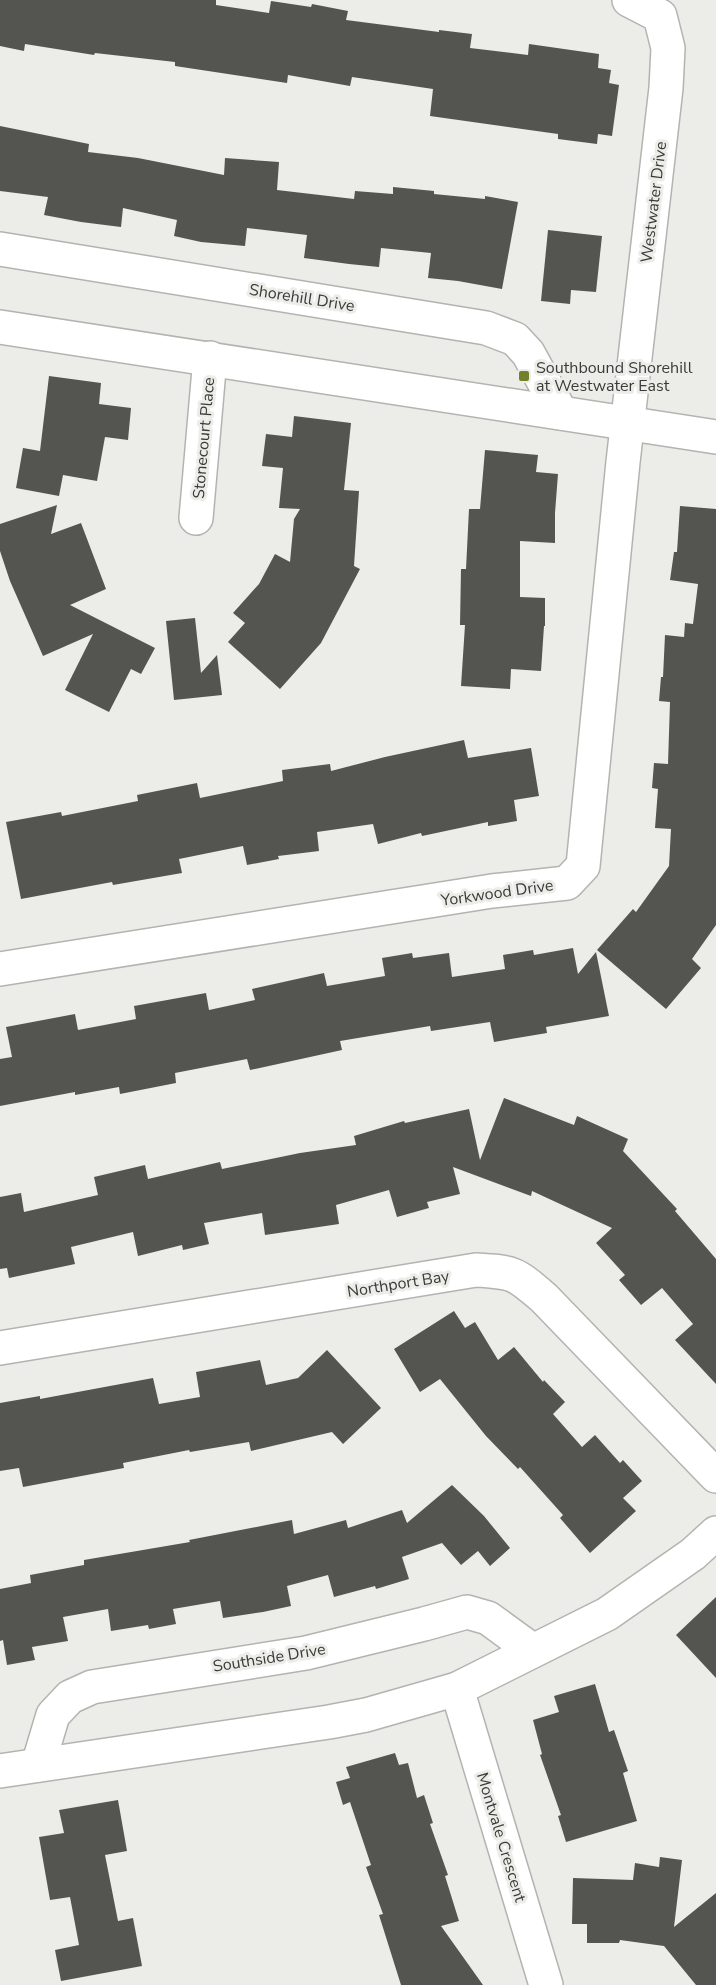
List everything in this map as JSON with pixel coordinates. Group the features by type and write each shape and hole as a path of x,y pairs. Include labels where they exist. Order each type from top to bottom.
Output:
{"street":[{"name":"Westwater Drive","path":"627,423 666,88 668,48 660,16 629,0"},
{"name":"Shorehill Drive","path":"0,249 486,328 515,339 528,353 561,413"},
{"path":"0,327 716,437"},
{"name":"Stonecourt Place","path":"196,518 210,358"},
{"name":"Yorkwood Drive","path":"0,969 492,891 567,883 583,866 627,423"},
{"name":"Northport Bay","path":"0,1348 476,1270 507,1272 519,1277 544,1298 716,1476"},
{"path":"0,1771 338,1720 399,1706 457,1689 607,1614 693,1554 716,1533"},
{"name":"Southside Drive","path":"38,1765 53,1715 70,1697 92,1687 306,1653 467,1612 488,1618 532,1650"},
{"name":"Montvale Crescent","path":"457,1689 546,1985"}],"building":[{"path":"0,0 216,0 216,5 269,13 271,1 311,7 312,4 348,11 346,20 472,34 470,48 528,55 529,44 599,54 598,68 611,70 609,83 619,85 612,136 598,134 597,144 558,139 558,134 430,116 433,89 352,77 350,86 288,75 287,83 175,66 175,62 95,53 94,55 25,44 24,51 0,46"},
{"path":"0,126 89,144 88,152 138,158 224,175 225,158 279,162 277,190 354,199 355,191 393,194 393,187 434,191 434,194 485,199 485,196 518,202 502,289 428,278 431,253 381,248 379,267 304,258 307,235 247,228 245,246 201,242 174,236 177,220 123,208 121,227 44,215 48,197 0,191"},
{"path":"548,230 602,236 596,292 571,290 570,304 541,301"},
{"path":"49,376 101,383 99,404 131,408 128,440 105,437 97,481 63,475 59,496 16,488 23,448 40,451"},
{"path":"294,416 351,423 344,490 359,491 354,566 360,569 321,643 280,689 228,642 245,623 233,613 259,584 275,554 290,562 294,519 300,509 279,508 283,468 262,466 266,434 292,437"},
{"path":"485,450 538,455 536,472 558,474 555,543 520,541 520,597 545,598 541,671 511,669 510,689 461,686 465,625 460,625 461,569 466,569 469,509 480,509"},
{"path":"57,505 51,534 81,523 106,589 70,605 155,648 141,674 131,669 109,712 65,690 93,634 43,656 10,581 0,551 0,524"},
{"path":"680,506 716,509 716,925 692,959 701,968 666,1009 597,950 633,909 636,912 669,866 671,829 655,828 658,789 652,788 654,763 668,764 670,702 659,701 661,677 663,677 665,635 684,637 685,623 693,624 698,584 670,580 674,552 677,552"},
{"path":"195,618 201,673 217,655 222,695 174,700 166,621"},
{"path":"464,740 468,758 531,748 539,796 514,800 517,821 488,826 488,822 422,836 421,833 378,844 373,824 317,832 319,851 278,856 279,859 247,865 243,846 179,859 182,873 113,885 112,882 21,899 6,822 61,812 62,816 138,801 137,795 197,783 200,798 283,781 282,770 330,764 331,771"},
{"path":"573,948 578,974 596,952 609,1016 546,1027 547,1033 494,1042 490,1022 431,1031 430,1026 340,1041 342,1050 250,1070 247,1059 175,1073 176,1083 120,1094 119,1087 75,1095 75,1092 0,1106 0,1059 12,1057 6,1027 75,1014 78,1030 136,1019 134,1006 206,993 209,1010 255,1000 252,989 324,973 327,986 385,976 382,958 412,953 413,958 449,953 452,977 505,969 503,955 533,950 534,955"},
{"path":"504,1098 574,1125 577,1116 628,1139 623,1151 677,1209 675,1211 716,1259 716,1384 675,1340 693,1324 662,1288 641,1305 619,1280 625,1275 596,1243 612,1228 532,1191 531,1196 453,1167 460,1194 427,1202 429,1208 397,1217 389,1190 336,1205 339,1224 265,1235 262,1213 204,1223 209,1244 183,1250 182,1245 138,1256 133,1232 71,1247 75,1264 9,1278 7,1268 0,1269 0,1197 21,1193 24,1212 98,1195 94,1177 145,1165 148,1179 220,1162 222,1169 300,1153 356,1145 354,1136 404,1121 405,1123 469,1109 480,1160"},
{"path":"454,1311 465,1328 475,1322 498,1360 514,1347 543,1382 544,1380 565,1402 553,1414 582,1447 595,1435 620,1463 623,1460 642,1481 623,1498 636,1511 590,1553 560,1518 563,1515 520,1467 518,1469 486,1436 440,1379 420,1392 394,1349"},
{"path":"327,1350 381,1408 343,1444 332,1432 251,1451 249,1442 190,1452 189,1450 123,1463 124,1468 23,1487 19,1468 0,1471 0,1403 40,1396 40,1399 153,1378 159,1404 200,1397 196,1372 260,1360 266,1385 298,1378"},
{"path":"452,1485 484,1516 510,1548 490,1566 478,1551 461,1565 442,1543 402,1557 409,1579 376,1589 375,1586 334,1597 328,1575 287,1586 291,1606 263,1612 223,1618 220,1601 173,1609 176,1624 149,1629 148,1625 111,1631 108,1609 63,1617 68,1641 32,1647 35,1660 7,1665 3,1640 0,1641 0,1589 31,1583 30,1575 84,1565 84,1560 190,1542 189,1540 292,1520 294,1534 346,1520 348,1528 402,1510 407,1523"},
{"path":"716,1597 716,1678 676,1635"},
{"path":"595,1684 609,1732 614,1730 628,1771 623,1773 637,1821 566,1842 558,1816 561,1815 540,1755 542,1754 533,1720 559,1712 554,1696"},
{"path":"395,1753 399,1765 408,1763 417,1798 424,1795 433,1823 430,1824 448,1875 445,1876 459,1921 441,1926 483,1985 401,1985 379,1915 383,1914 366,1867 371,1865 350,1802 343,1805 336,1782 350,1778 346,1767"},
{"path":"118,1800 127,1851 105,1855 118,1921 133,1918 142,1966 61,1981 55,1950 79,1945 70,1897 50,1900 39,1837 64,1833 59,1810"},
{"path":"660,1857 682,1860 674,1927 716,1893 716,1985 696,1985 664,1946 620,1940 619,1943 587,1943 587,1924 572,1924 573,1878 633,1880 635,1863 659,1867"}],"place":[{"name":"Southbound Shorehill at Westwater East","path":"524,376"}]}
